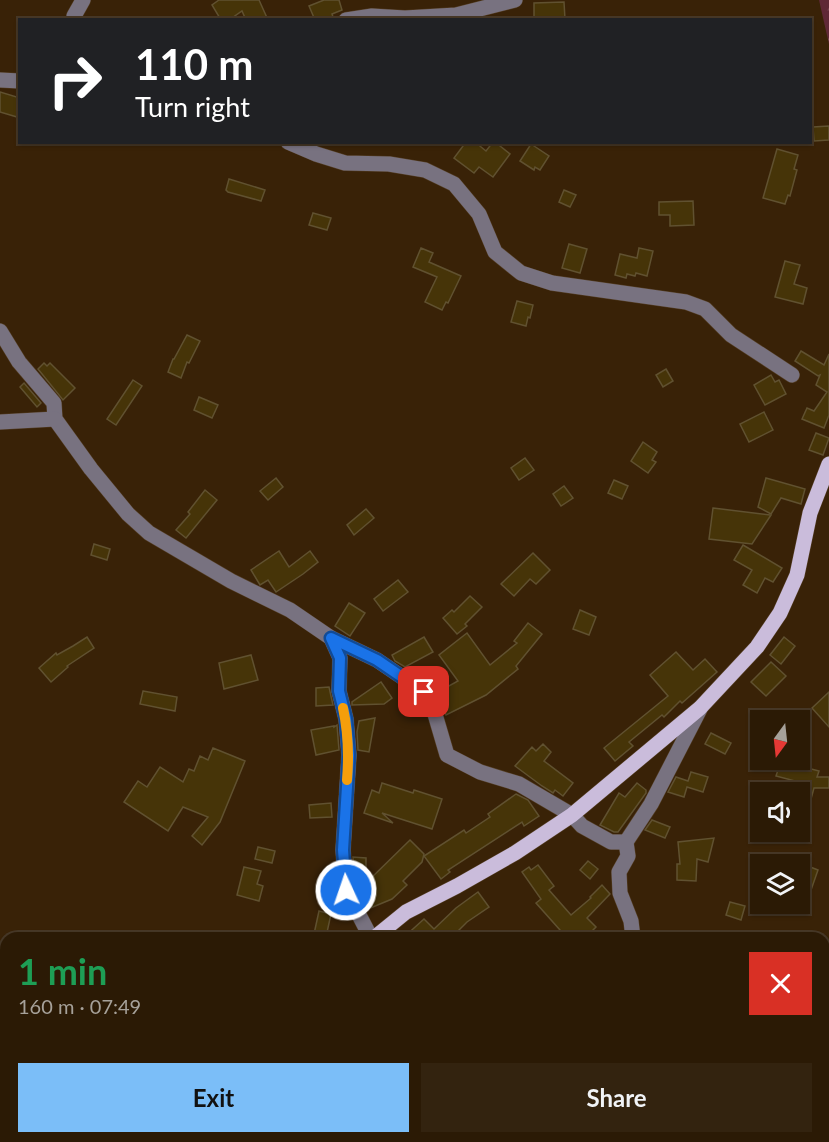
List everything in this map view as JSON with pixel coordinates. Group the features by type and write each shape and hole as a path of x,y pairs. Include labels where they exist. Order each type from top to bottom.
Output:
{"main road":[{"path":"380,932 406,912 515,853 572,815 700,708 757,647 780,613 797,575 810,513 829,464"}],"street":[{"path":"74,18 83,0"},
{"path":"356,18 372,15 405,18 456,15 515,0"},
{"path":"0,80 18,81"},
{"path":"293,144 345,163 389,164 425,170 454,184 479,214 495,252 521,273 552,283 686,302 705,309 731,335 792,375"},
{"path":"0,331 19,362 54,403 55,419 91,469 128,514 149,533 231,581 290,610 331,638 377,660 424,692 432,704 447,755 480,772 519,784 572,815 582,826 611,842 626,842"},
{"path":"0,422 55,419"},
{"path":"331,638 340,658 339,691 346,719 349,755 343,850 346,890 369,932"},
{"path":"632,932 631,921 620,893 619,872 628,856 626,842 651,804 700,708"}],"green space":[{"path":"819,0 829,0 829,44"}],"building":[{"path":"219,0 259,0 267,18 245,18 242,11 232,18 220,18 212,5"},
{"path":"324,0 339,0 342,10 332,14 333,17 331,18 314,18 309,6"},
{"path":"564,2 565,18 534,18 534,3"},
{"path":"0,92 18,97 17,117 0,112"},
{"path":"829,126 829,140 814,141 813,127"},
{"path":"464,144 477,144 486,151 491,144 498,144 510,154 493,177 479,167 474,173 454,158"},
{"path":"531,144 549,156 540,170 535,167 534,170 520,161"},
{"path":"777,149 798,155 794,169 797,170 790,196 788,195 785,204 763,198"},
{"path":"229,179 265,190 261,201 228,192 226,190"},
{"path":"564,190 576,195 570,207 559,202"},
{"path":"693,201 694,225 670,226 670,215 659,215 659,202"},
{"path":"313,213 331,218 327,230 309,225"},
{"path":"569,244 587,249 580,273 562,268"},
{"path":"421,248 433,253 429,262 461,276 448,303 446,302 442,310 425,302 437,277 413,267"},
{"path":"639,248 653,251 647,276 636,273 635,276 627,274 626,278 615,275 620,254 637,258"},
{"path":"785,261 800,265 794,284 807,288 803,304 775,297"},
{"path":"517,301 533,305 526,326 511,322"},
{"path":"187,335 200,341 189,363 187,362 181,378 168,372"},
{"path":"801,351 824,365 829,354 829,415 824,428 802,419 807,408 814,411 827,392 816,385 820,375 818,376 795,361"},
{"path":"44,363 47,366 50,363 75,388 63,400 38,369"},
{"path":"666,369 673,381 663,387 656,375"},
{"path":"771,375 775,382 779,380 786,394 765,405 754,385"},
{"path":"133,380 142,386 116,425 107,419"},
{"path":"24,383 41,403 37,407 20,387"},
{"path":"199,397 218,405 212,418 194,410"},
{"path":"764,412 773,430 749,442 740,424"},
{"path":"816,433 829,438 823,455 809,450"},
{"path":"643,442 657,452 652,460 656,462 648,473 631,461"},
{"path":"525,458 534,470 519,480 511,468"},
{"path":"276,478 283,487 268,500 260,491"},
{"path":"766,478 805,489 801,504 781,498 771,514 758,507"},
{"path":"614,480 628,486 622,499 608,493"},
{"path":"564,486 573,498 561,506 553,494"},
{"path":"205,490 217,500 186,538 176,530 190,514 188,512"},
{"path":"713,508 771,515 752,544 709,539"},
{"path":"366,509 374,518 354,535 347,525"},
{"path":"94,544 110,549 107,560 91,555"},
{"path":"743,545 782,568 773,582 765,578 757,593 743,585 752,570 734,560"},
{"path":"279,551 289,567 310,551 318,562 276,592 268,580 260,585 251,570"},
{"path":"533,553 550,570 536,584 530,579 514,596 501,584"},
{"path":"398,580 408,592 383,611 374,599"},
{"path":"470,596 482,607 465,624 467,626 457,634 443,618 452,610 454,612"},
{"path":"349,603 365,613 350,636 335,626"},
{"path":"580,610 596,617 589,635 573,629"},
{"path":"528,623 542,634 516,666 518,669 486,695 446,715 436,693 458,681 439,655 467,633 490,665 517,643 514,641"},
{"path":"87,637 94,648 67,666 51,682 39,668 56,653 57,655"},
{"path":"424,637 433,652 405,667 395,661 392,655"},
{"path":"784,637 795,646 781,664 770,655"},
{"path":"676,652 693,670 705,659 717,672 682,703 680,701 664,717 662,715 629,742 633,746 615,761 604,748 668,696 650,675"},
{"path":"251,655 258,680 224,689 219,663"},
{"path":"771,662 786,676 766,696 751,682"},
{"path":"381,682 392,698 384,704 352,705 352,702"},
{"path":"329,687 333,705 316,706 316,688"},
{"path":"143,691 177,697 175,711 140,704"},
{"path":"829,692 829,727 812,708"},
{"path":"375,718 369,752 358,750 359,721"},
{"path":"337,725 339,750 316,755 311,730"},
{"path":"711,733 731,743 725,754 705,744"},
{"path":"543,744 551,752 544,761 573,783 563,796 555,790 553,793 515,766 532,747 536,751"},
{"path":"213,748 245,761 220,822 202,845 192,836 208,817 183,807 168,831 124,802 138,781 147,787 160,767 183,782 189,769 194,771 200,756 208,760"},
{"path":"810,769 819,771 817,777 829,777 829,788 814,788 810,803 810,782 799,782 776,776 778,770"},
{"path":"691,772 708,777 703,792 687,787 684,797 668,792 676,777 688,781"},
{"path":"382,783 442,799 432,829 382,813 393,823 364,813 372,790 379,793"},
{"path":"637,783 646,790 646,793 618,832 600,825 619,793 625,797"},
{"path":"516,794 528,800 539,816 524,826 522,822 448,870 450,872 441,879 424,856 464,830 466,833 490,817 488,814"},
{"path":"331,803 332,817 310,818 309,805"},
{"path":"652,820 670,827 665,838 645,830"},
{"path":"714,838 708,862 697,859 696,881 677,880 677,864 680,864 678,842"},
{"path":"410,840 424,854 422,862 403,881 407,885 392,899 368,909 355,881 353,857 366,858 366,883"},
{"path":"258,847 275,851 272,863 255,859"},
{"path":"588,861 598,869 590,879 580,870"},
{"path":"538,865 554,886 549,890 571,915 602,885 610,894 587,918 596,927 591,932 558,932 560,930 536,903 541,899 522,872 529,867 531,870"},
{"path":"244,867 261,871 257,884 263,886 259,901 237,895"},
{"path":"810,867 818,870 810,890"},
{"path":"478,892 489,907 457,932 410,932 424,919 434,929 456,908"},
{"path":"730,902 745,906 741,920 726,915"},
{"path":"319,911 331,914 327,932 314,932"}],"slow traffic":[{"path":"343,708 349,755 347,780"}],"route":[{"path":"346,890 343,850 349,755 346,719 339,691 340,658 331,638 377,660 424,692"}]}
